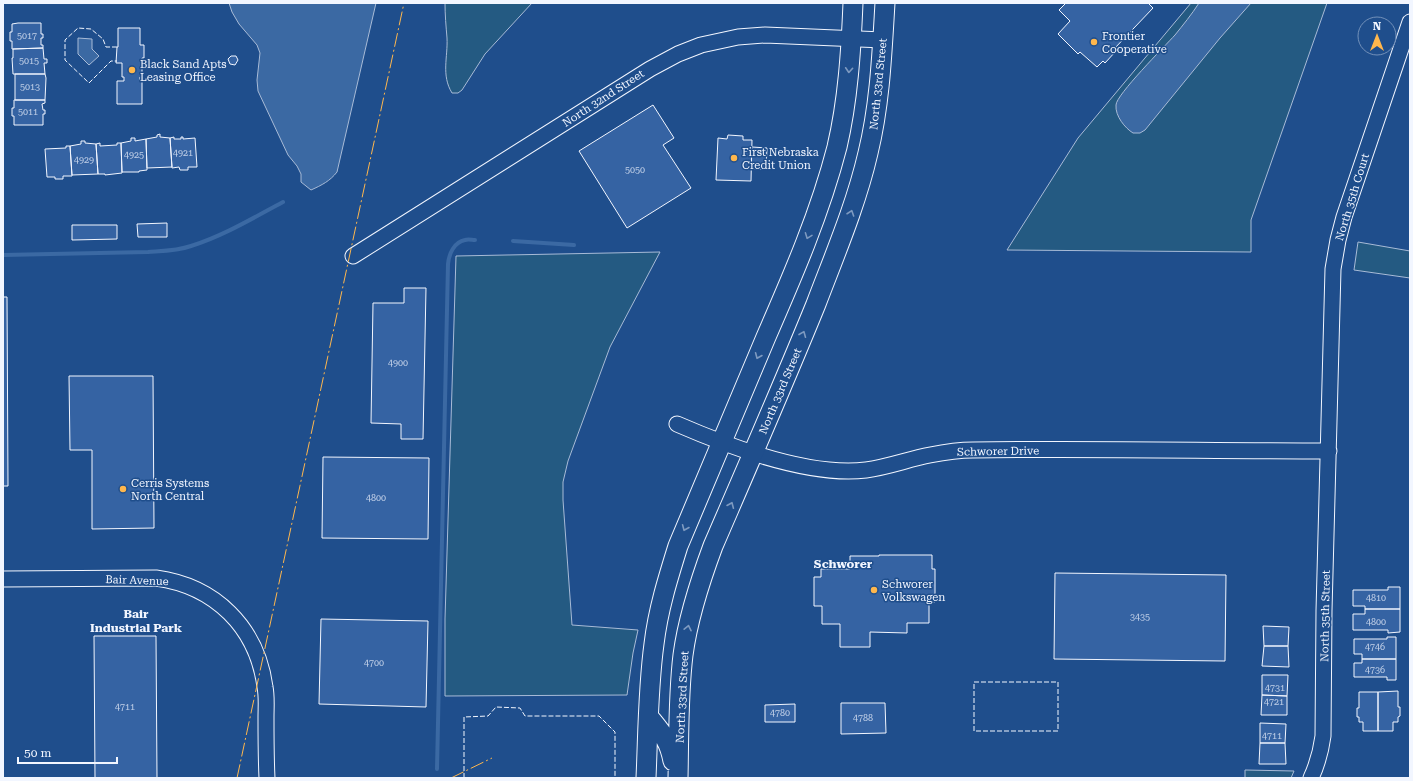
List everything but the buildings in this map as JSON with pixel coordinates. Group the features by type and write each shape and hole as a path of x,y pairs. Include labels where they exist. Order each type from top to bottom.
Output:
{"main road":[{"path":"646,778 648,717 654,643 667,579 678,546 786,291 820,203 837,146 848,86 853,3"},
{"name":"North 33rd Street","path":"678,778 680,681 688,627 701,576 754,453 834,256 860,183 873,128 881,73 885,3"},
{"path":"648,717 664,735 671,747 678,778"}],"street":[{"name":"North 35th Court","path":"1329,451 1333,269 1338,240 1346,210 1410,22"},
{"name":"North 32nd Street","path":"353,256 650,69 678,54 701,45 738,37 765,35 883,40"},
{"name":"Schworer Drive","path":"677,424 754,453 812,468 837,471 852,471 882,467 929,455 958,451 1329,451"},
{"name":"North 35th Street","path":"1310,778 1316,768 1321,751 1323,736 1324,611 1329,451"},
{"name":"Bair Avenue","path":"3,578 156,578 189,586 214,600 234,616 244,629 255,647 262,666 266,688 267,778"}],"shaded area":[{"path":"229,3 376,3 337,172 332,178 311,190 301,182 301,174 297,166 288,155 258,91 257,80 260,53 257,45 239,24"},
{"path":"445,3 532,3 485,54 462,90 458,93 452,93 446,73 447,38"},
{"path":"1191,3 1327,3 1251,220 1251,252 1007,250 1078,138"},
{"path":"1199,3 1251,3 1220,38 1145,130 1140,133 1133,133 1124,125 1117,113 1116,105 1118,100 1132,81 1175,35"},
{"path":"78,38 92,39 92,49 99,56 89,65 78,54"},
{"path":"1358,242 1410,251 1410,278 1354,270"},
{"path":"660,252 610,347 568,461 563,482 572,625 638,630 627,695 445,696 445,619 456,256"},
{"path":"1245,770 1294,771 1291,778 1245,778"}],"waterway":[{"path":"3,255 148,252 186,248 226,232 283,202"},
{"path":"437,769 448,264 451,253 458,243 466,240 475,240"},
{"path":"513,241 574,245"}],"fence":[{"path":"117,47 106,47 103,39 91,29 78,28 65,40 65,60 89,83 111,61 117,61"},
{"path":"974,682 1058,682 1058,731 974,731 974,682"},
{"path":"464,778 464,717 488,716 496,707 520,708 525,716 599,716 615,732 615,778"}],"power":[{"path":"237,778 404,3"},
{"path":"451,778 492,758"}],"place":[{"name":"Frontier Cooperative","path":"1094,42"},
{"name":"Black Sand Apts Leasing Office","path":"132,70"},
{"name":"First Nebraska Credit Union","path":"734,158"},
{"name":"Cerris Systems North Central","path":"123,489"},
{"name":"Schworer Volkswagen","path":"874,590"}],"district":[{"name":"Schworer","path":"843,564"},
{"name":"Bair Industrial Park","path":"136,621"}]}
